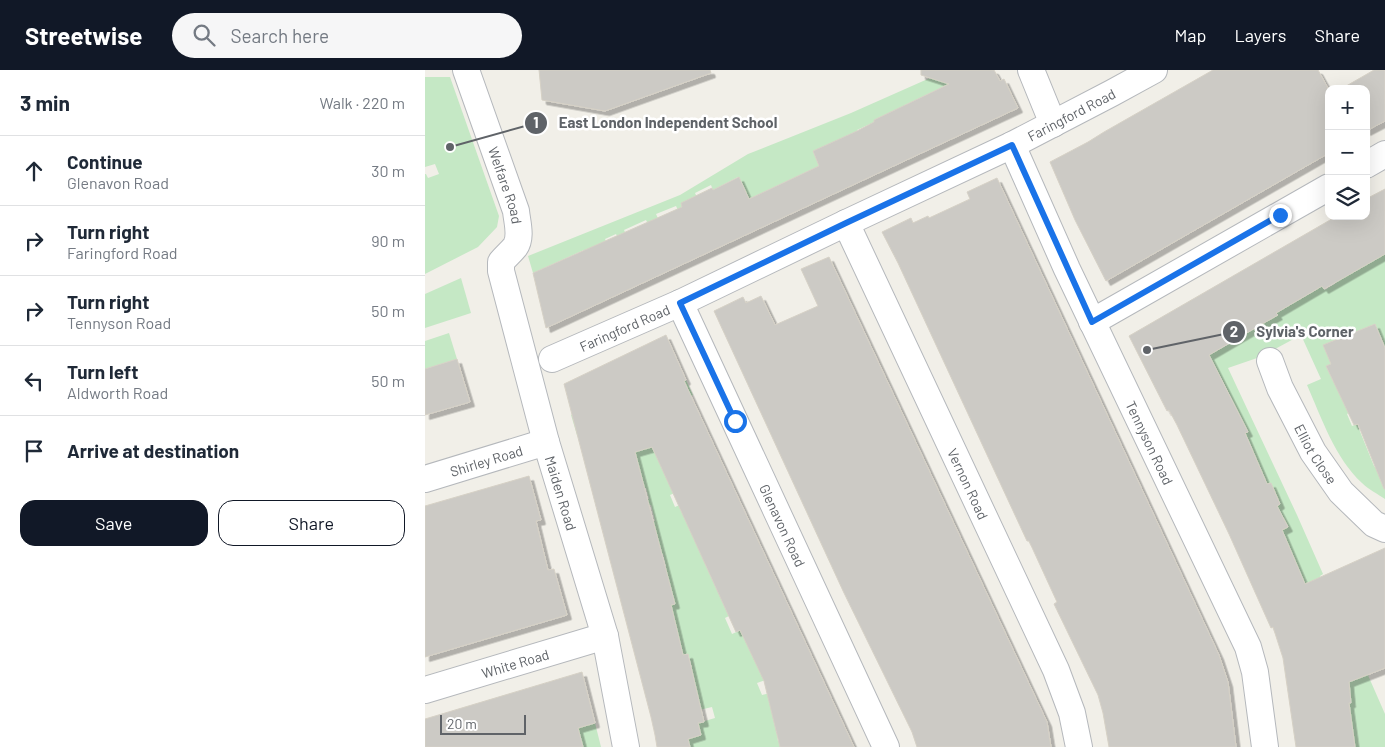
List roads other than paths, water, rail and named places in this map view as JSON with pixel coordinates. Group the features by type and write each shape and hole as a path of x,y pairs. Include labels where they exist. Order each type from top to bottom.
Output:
{"street":[{"name":"Welfare Road","path":"466,70 515,211 519,235 516,246"},
{"path":"1031,70 1053,124"},
{"name":"Faringford Road","path":"552,359 680,303 1012,145 1112,94 1154,70"},
{"name":"Tennyson Road","path":"1012,145 1092,322 1248,647 1255,672 1265,747"},
{"path":"1370,163 1385,154"},
{"path":"1092,322 1325,189"},
{"name":"Vernon Road","path":"846,223 1056,670 1072,713 1079,747"},
{"name":"Maiden Road","path":"516,246 501,262 501,271 546,442 605,636 627,747"},
{"name":"Glenavon Road","path":"680,303 886,747"},
{"name":"Elliot Close","path":"1270,361 1280,388 1313,452 1341,492 1374,524 1385,529"},
{"name":"Shirley Road","path":"425,479 546,442"},
{"name":"White Road","path":"425,690 605,636"}],"place":[{"name":"East London Independent School","path":"450,147"},
{"name":"Sylvia's Corner","path":"1147,350"}]}
